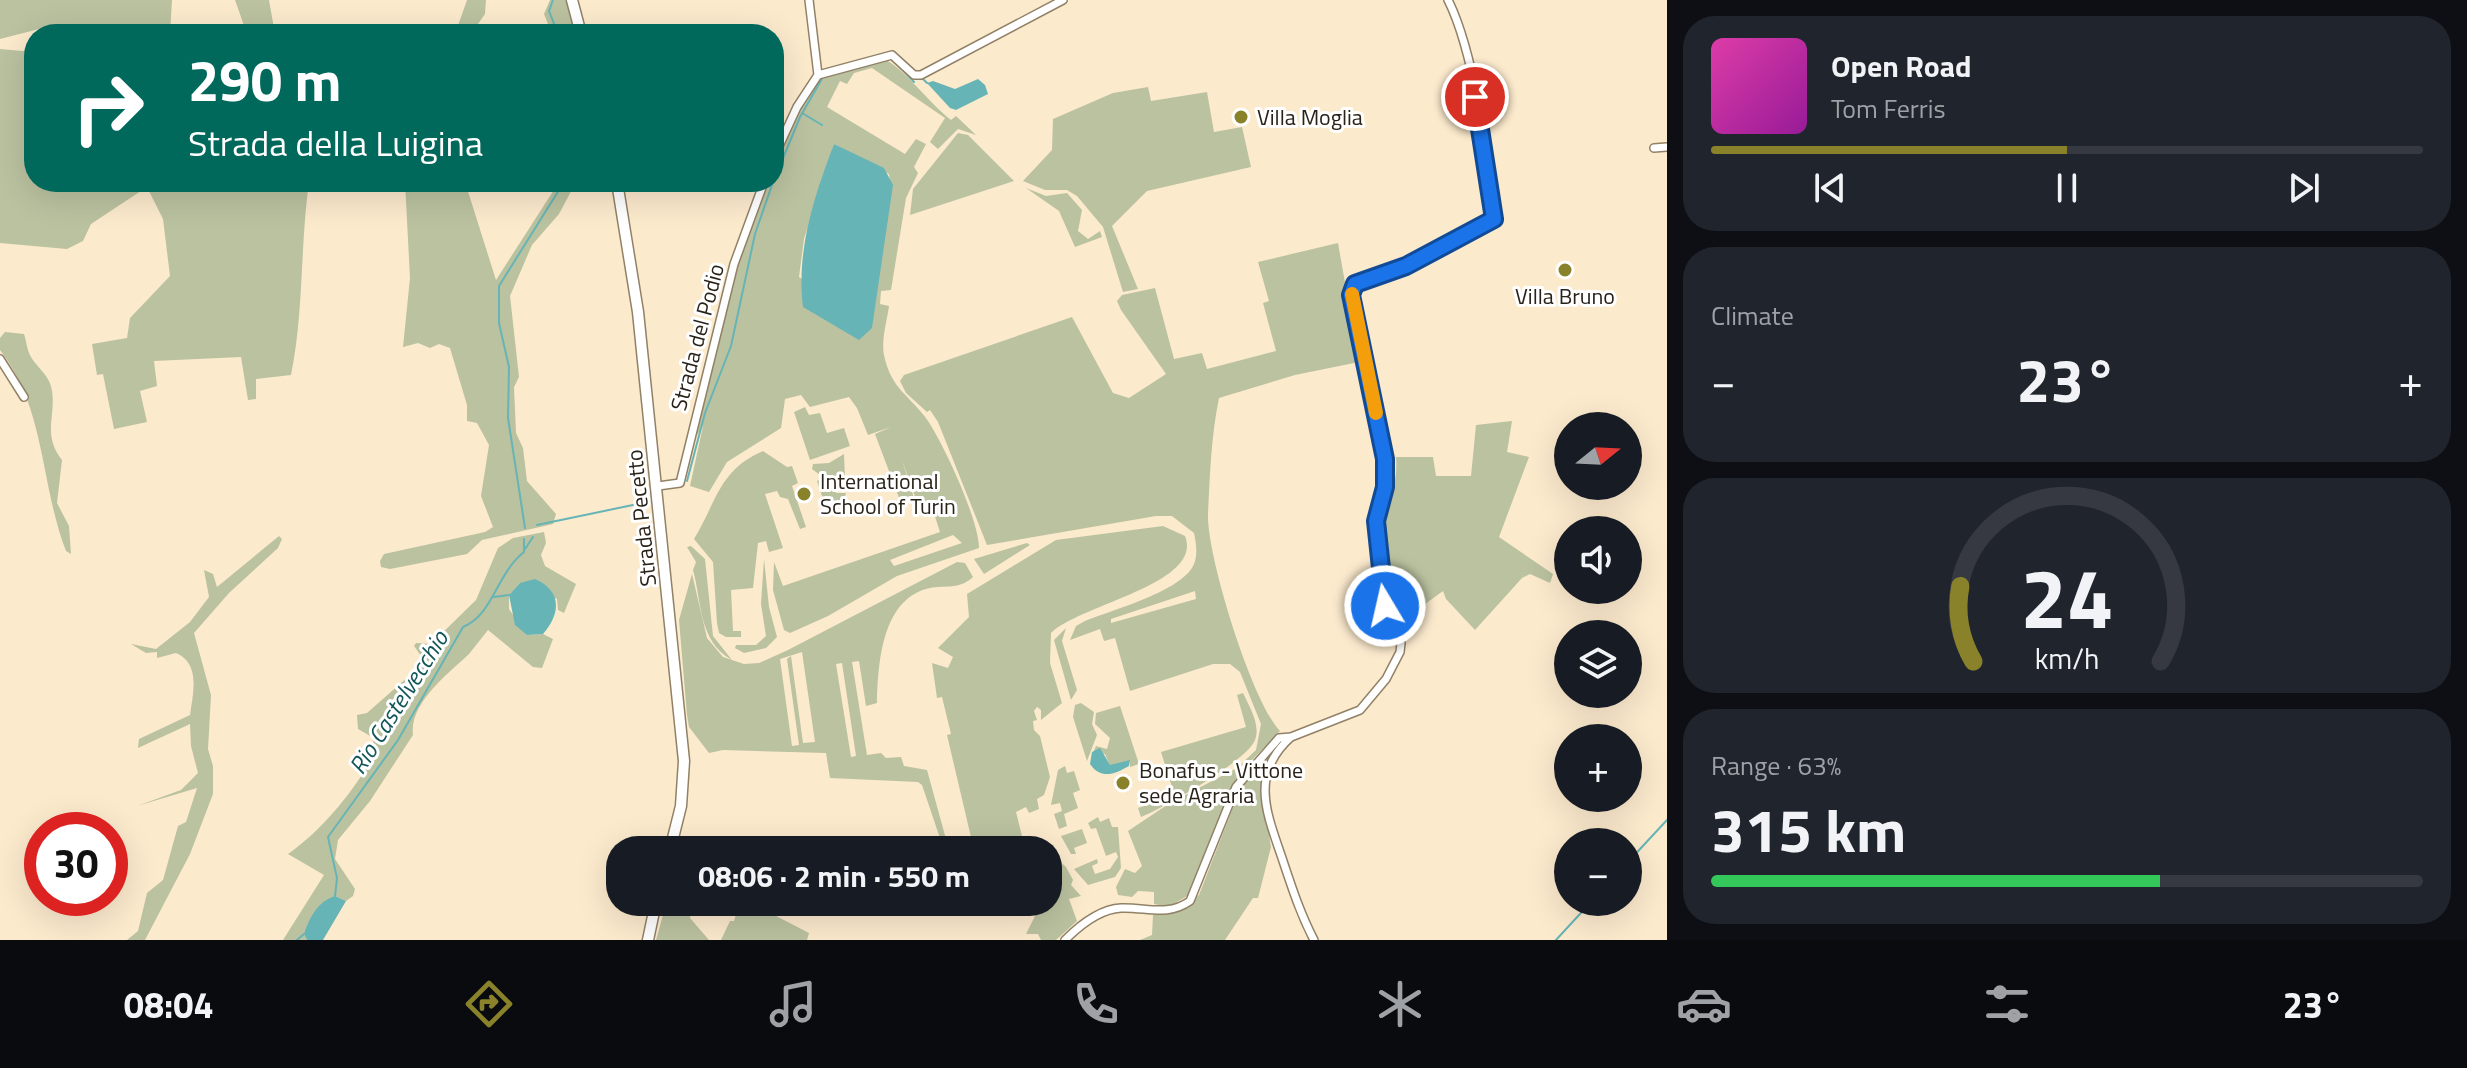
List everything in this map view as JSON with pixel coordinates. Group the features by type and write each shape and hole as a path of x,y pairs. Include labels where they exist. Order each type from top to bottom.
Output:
{"main road":[{"path":"572,0 578,24"},
{"name":"Strada Pecetto","path":"619,192 634,282 658,486 684,761 681,806 674,836"},
{"path":"648,940 653,916"}],"street":[{"path":"784,135 797,107 818,75 809,0"},
{"path":"818,75 892,55 914,75 921,75 1063,0"},
{"path":"1065,940 1085,923 1113,909 1157,912 1190,901 1236,787 1282,736 1291,737 1360,710 1386,679 1401,648 1381,592 1376,513 1385,487 1385,459 1352,303 1353,289 1363,280 1406,266 1494,219 1478,111 1459,28 1448,0"},
{"path":"1654,148 1667,147"},
{"name":"Strada del Podio","path":"658,486 680,483 734,264 760,192"},
{"path":"0,359 24,397"},
{"path":"1291,737 1269,767 1264,793 1266,818 1300,912 1314,940"}],"green space":[{"path":"0,0 172,0 171,24 24,24 24,33 0,39"},
{"path":"235,0 269,0 273,24 243,24"},
{"path":"467,0 486,0 485,14 478,24 459,24"},
{"path":"550,0 569,0 575,24 548,24 544,14"},
{"path":"0,49 24,51 24,192 139,192 91,224 83,241 67,249 0,243"},
{"path":"885,60 892,63 951,120 956,116 976,135 958,129 938,149 930,142 945,118 872,68 854,73 847,84 840,81 827,107 905,154 916,139 926,144 914,167 918,173 906,198 891,290 881,291 880,304 889,306 883,349 891,377 922,412 943,447 967,502 979,548 897,576 828,616 790,633 784,630 773,590 774,562 783,586 940,532 931,504 919,508 902,460 914,498 901,503 875,434 891,427 868,435 849,397 810,407 801,395 785,399 781,428 727,462 709,492 690,486 703,426 693,441 744,245 763,192 784,192 784,140 818,79","holes":["834,144 889,174 890,182 868,329 799,277 804,239","953,535 962,543 894,566 890,560"]},
{"path":"1148,87 1151,101 1207,92 1214,132 1242,127 1251,167 1147,191 1112,226 1138,289 1123,292 1103,227 1077,196 1067,190 1045,190 1023,181 1052,150 1053,119 1113,93"},
{"path":"958,133 968,135 1014,181 910,215 913,189"},
{"path":"1026,188 1046,196 1067,193 1082,210 1078,231 1088,239 1100,231 1102,237 1075,247 1059,211"},
{"path":"150,192 308,192 298,327 291,375 256,379 256,399 248,400 241,357 154,361 157,386 140,391 147,422 114,429 103,374 97,375 92,344 127,338 130,318 170,276 163,219"},
{"path":"406,192 468,192 496,280 553,192 571,192 559,214 532,245 510,296 519,377 514,387 516,433 523,448 527,481 556,514 553,524 482,540 467,554 390,569 381,567 384,554 485,532 493,527 481,496 489,445 477,423 467,421 467,405 450,348 439,344 430,348 418,343 403,347 410,278"},
{"path":"1338,243 1359,362 1295,375 1219,398 1211,456 1209,533 1244,660 1269,715 1280,731 1249,763 1233,788 1191,894 1168,907 1154,904 1154,892 1138,891 1132,897 1118,895 1116,887 1125,869 1135,873 1142,866 1128,831 1170,803 1237,768 1256,750 1261,724 1240,672 1230,664 1213,664 1130,691 1115,638 1104,641 1100,629 1070,640 1076,626 1162,591 1187,574 1196,556 1194,533 1172,516 1156,516 987,545 938,422 930,410 927,412 906,393 900,381 904,375 1072,317 1113,393 1129,398 1166,374 1117,301 1122,295 1155,288 1174,359 1202,353 1207,369 1276,351 1263,303 1269,301 1258,262","holes":["1195,591 1196,599 1111,623 1111,619"]},
{"path":"5,332 24,334 29,353 51,385 51,434 62,460 57,503 69,526 71,554 66,551 58,526 26,397 0,350 0,338"},
{"path":"805,407 809,415 820,413 827,433 844,428 850,446 810,460 794,412"},
{"path":"1512,421 1507,452 1529,457 1499,537 1553,574 1550,583 1530,574 1522,578 1475,630 1446,599 1443,591 1399,623 1385,541 1396,457 1433,457 1436,476 1471,476 1476,425"},
{"path":"763,451 787,467 792,466 798,483 792,486 806,527 800,529 788,499 780,497 777,491 765,494 783,548 769,552 766,541 758,543 753,588 731,590 733,631 741,631 741,637 726,637 719,633 717,623 713,562 694,539 728,477 737,467"},
{"path":"844,454 845,478 820,475 812,469 813,464 829,463"},
{"path":"817,481 832,482 836,493 846,493 842,506 836,508 831,500 824,502"},
{"path":"1163,526 1185,536 1186,553 1176,567 1159,580 1066,622 1051,633 1050,663 1062,703 1041,720 1041,710 1037,707 1034,711 1037,720 1033,721 1034,730 1040,736 1050,777 1044,795 1037,799 1039,809 1029,813 1026,807 1016,812 1022,836 971,836 947,735 951,734 942,697 937,698 932,663 948,668 953,657 938,648 969,617 967,594 1056,540"},
{"path":"544,532 546,543 541,555 545,566 576,584 564,613 558,610 557,599 520,583 509,595 509,609 527,635 543,634 553,639 542,668 533,667 488,630 423,701 413,723 413,735 370,801 338,840 335,859 355,889 353,896 346,901 335,896 304,934 307,940 283,940 324,875 288,854 314,833 337,808 376,753 372,737 358,729 357,715 367,713 418,668 424,660 414,646 416,643 431,644 476,600 498,548 513,538"},
{"path":"279,536 282,539 278,548 229,593 194,633 211,695 208,749 213,766 213,794 190,854 145,940 127,940 138,931 147,893 163,880 178,826 186,822 197,788 137,806 181,790 198,773 191,746 190,724 138,748 139,739 190,715 194,680 189,664 176,653 157,658 157,652 146,653 131,644 156,649 190,622 209,597 204,570 213,574 217,587"},
{"path":"1027,543 1030,545 984,574 974,559"},
{"path":"691,546 705,559 713,636 732,660 721,652 707,632 693,570 696,562 687,547"},
{"path":"764,559 769,607 777,637 766,648 744,653 735,648 736,645 756,645 766,636 761,604"},
{"path":"957,562 965,563 973,577 956,586 926,589 911,596 891,621 881,654 877,703 866,706 859,661 852,662 867,755 881,753 886,758 901,757 904,766 927,770 945,836 939,836 922,785 918,782 830,778 826,753 723,750 709,753 689,727 687,715 679,620 692,574 707,638 723,657 744,664 759,663","holes":["802,652 815,742 803,743 791,656 787,659 799,745 792,746 780,659","842,663 856,756 851,757 836,664"]},
{"path":"1066,628 1062,641 1077,690 1071,700 1054,640"},
{"path":"1243,693 1256,728 1255,740 1249,749 1203,783 1141,817 1138,808 1150,804 1147,795 1172,787 1161,752 1246,727 1237,695"},
{"path":"1081,703 1094,712 1092,724 1097,735 1087,761 1073,717 1075,705"},
{"path":"1120,706 1139,764 1130,767 1130,761 1110,766 1105,754 1093,752 1096,746 1107,749 1110,738 1095,724 1096,713"},
{"path":"1266,754 1272,755 1262,792 1271,847 1258,898 1253,898 1225,940 1140,940 1152,935 1153,915 1183,908 1199,895 1239,792"},
{"path":"1065,766 1067,773 1074,771 1080,790 1073,793 1078,808 1064,814 1067,826 1059,829 1054,814 1062,811 1060,803 1051,805 1058,770"},
{"path":"1098,817 1100,822 1109,818 1112,827 1118,827 1121,868 1115,877 1088,885 1074,869 1097,859 1098,863 1092,866 1095,874 1110,869 1118,857 1116,852 1106,856 1096,828 1091,829 1088,823"},
{"path":"1082,829 1087,843 1074,848 1076,854 1071,854 1061,836"},
{"path":"1062,863 1073,880 1071,885 1081,896 1069,899 1077,921 1056,940 1041,940 1038,934 1026,934 1035,916 1062,916"},
{"path":"663,916 690,916 709,940 656,940"},
{"path":"736,916 776,916 809,933 807,940 721,940 730,921 734,921"}],"water":[{"path":"978,79 985,85 988,94 956,110 950,108 927,83 933,81 955,89"},
{"path":"834,144 884,168 893,185 872,328 859,340 803,307 804,244"},
{"path":"535,579 554,596 555,611 543,634 527,635 515,625 509,595 520,583"},
{"path":"1100,748 1110,765 1130,760 1129,766 1103,774 1094,769 1090,764 1092,752"},
{"path":"335,896 346,901 323,940 307,940 304,934 315,911"}],"waterway":[{"name":"Rio Castelvecchio","path":"553,0 549,11 554,24"},
{"path":"899,66 914,82"},
{"path":"784,156 800,117 823,77"},
{"path":"923,79 927,83"},
{"path":"802,113 822,125"},
{"name":"Rio Castelvecchio","path":"525,528 508,418 509,367 499,323 499,286 558,192"},
{"path":"687,481 705,413 731,346 755,234 770,192"},
{"path":"537,525 652,501"},
{"path":"525,549 533,537"},
{"name":"Rio Castelvecchio","path":"335,896 337,878 328,837 398,740 463,627 482,613 507,571 524,552 524,539"},
{"path":"494,597 509,595"},
{"path":"1642,847 1667,820"},
{"path":"1556,940 1578,916"},
{"name":"Rio Castelvecchio","path":"297,940 304,934"}],"slow traffic":[{"path":"1352,294 1376,413"}],"place":[{"name":"Villa Moglia","path":"1241,117"},
{"name":"Villa Bruno","path":"1565,270"},
{"name":"International School of Turin","path":"804,494"},
{"name":"Bonafus - Vittone sede Agraria","path":"1123,783"}],"route":[{"path":"1385,606 1377,558 1376,521 1385,487 1385,459 1351,295 1355,284 1406,266 1494,219 1489,169 1475,97"}]}
